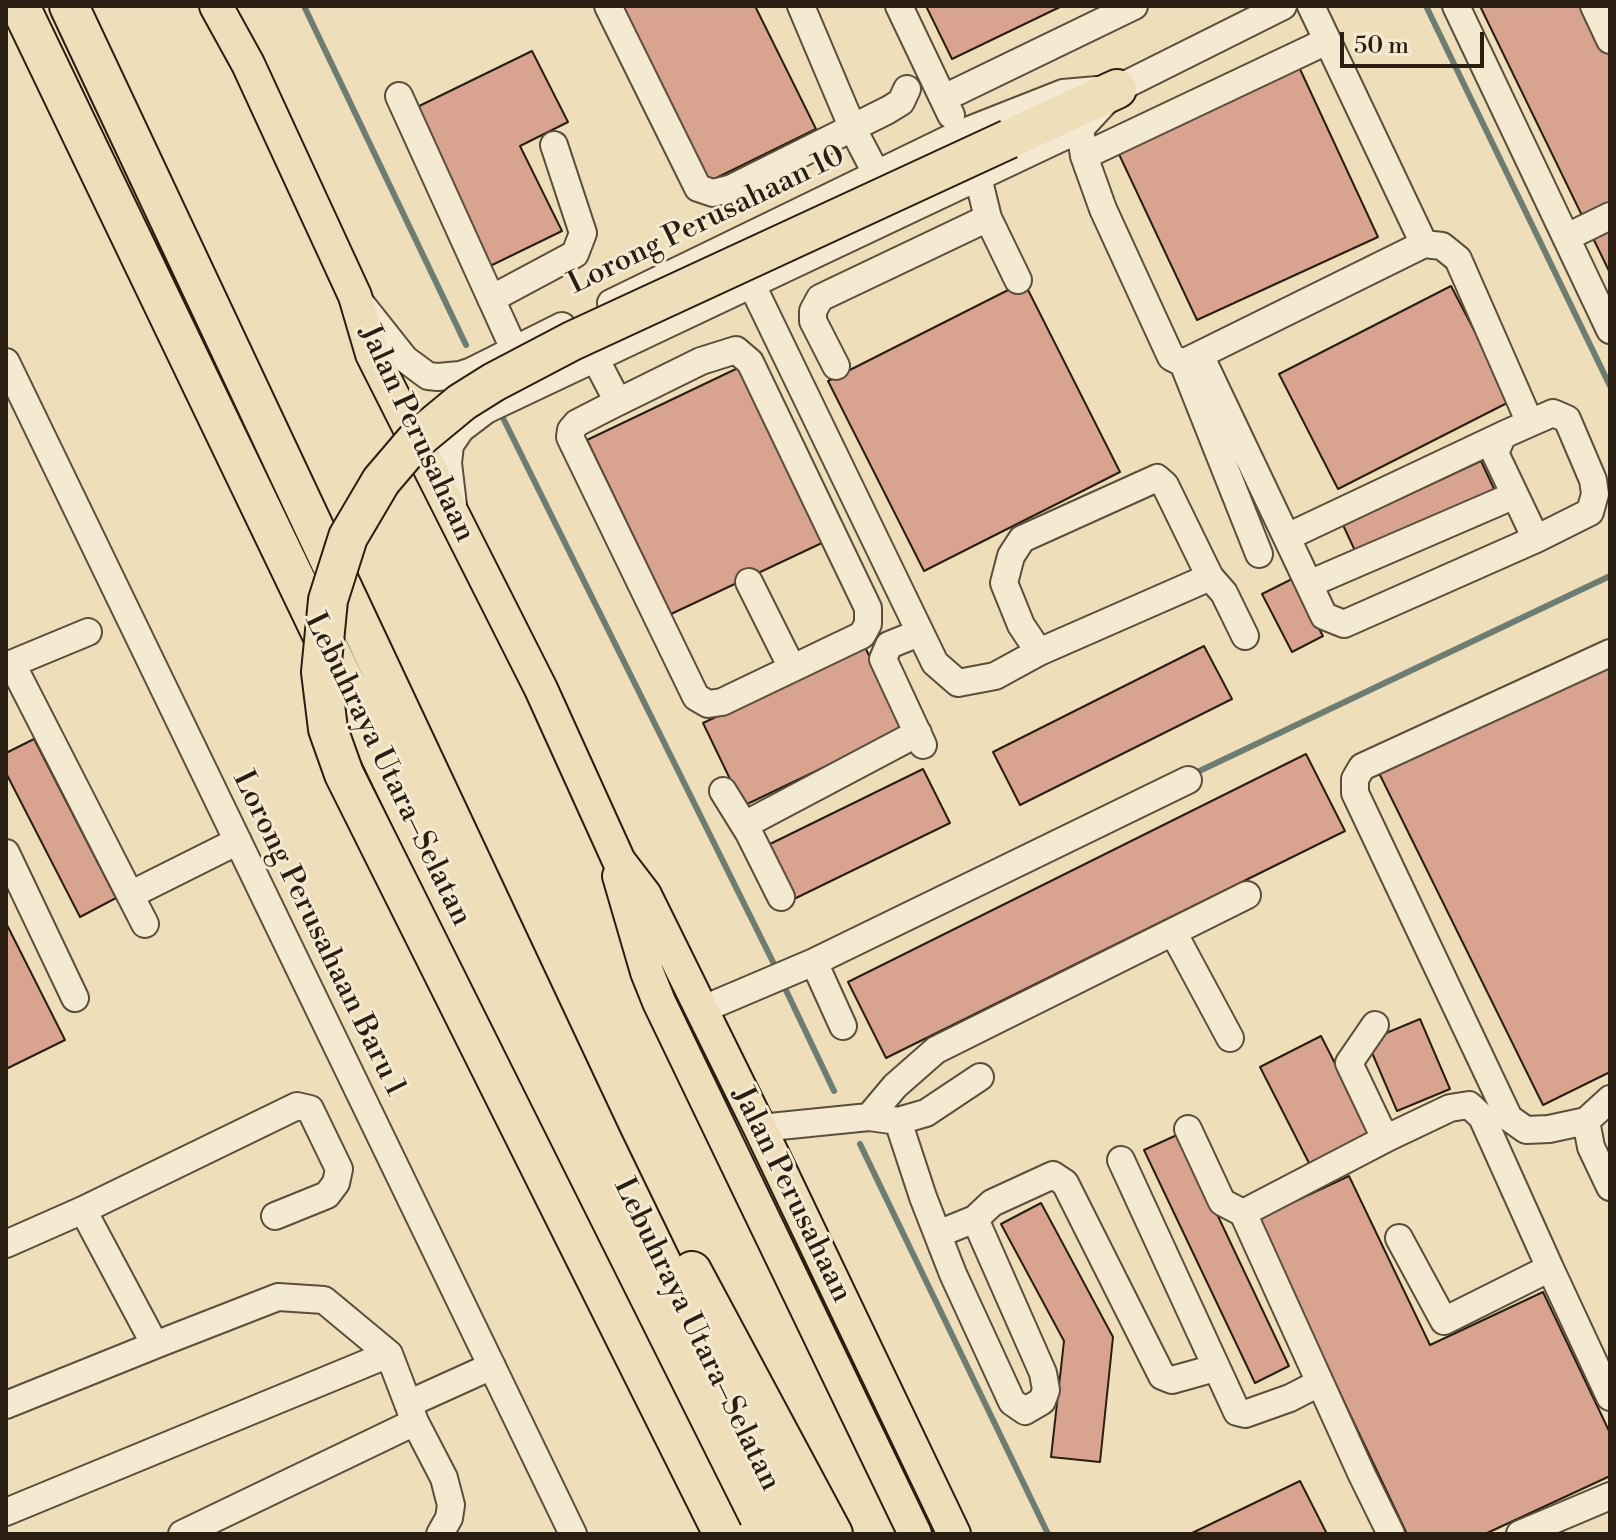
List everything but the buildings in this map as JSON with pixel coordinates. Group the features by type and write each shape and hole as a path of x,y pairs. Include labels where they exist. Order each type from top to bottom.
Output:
{"highway":[{"name":"Lebuhraya Utara–Selatan","path":"20,6 754,1534"},
{"name":"Lebuhraya Utara–Selatan","path":"69,6 603,1142 793,1534"},
{"path":"723,1534 344,774 328,729 321,672 328,600 348,537 366,504 416,440 462,402 572,341 1117,89"},
{"path":"603,1142 626,1161 642,1180 833,1534"}],"main road":[{"name":"Jalan Perusahaan","path":"216,6 248,64 355,296 372,354 541,689 619,861 645,895 954,1534"},
{"path":"232,6 248,64"},
{"name":"Jalan Perusahaan","path":"619,861 623,891 659,1002 915,1534"},
{"path":"740,1171 766,1141"}],"street":[{"path":"608,6 698,188 713,193 732,188 853,129 901,102 907,89"},
{"path":"801,6 853,129 877,175"},
{"path":"899,6 959,134"},
{"path":"944,98 1134,6"},
{"name":"Lorong Perusahaan 10","path":"455,521 448,463 450,445 461,429 486,410 1080,129 1117,89 1283,6"},
{"path":"1311,6 1424,244"},
{"path":"1456,6 1610,330"},
{"path":"1594,6 1610,40"},
{"path":"1084,156 1327,41"},
{"name":"Lorong Perusahaan 10","path":"355,296 397,351 428,376 460,375 959,134 1063,93 1117,89"},
{"path":"399,96 514,349"},
{"path":"1080,129 1084,156 1103,209 1171,357 1191,359 1424,244 1442,246 1458,259 1530,423"},
{"path":"491,299 575,254 583,233 554,145"},
{"path":"978,177 988,218 1018,280"},
{"path":"1567,237 1610,216"},
{"path":"836,366 813,321 813,311 820,298 988,218"},
{"path":"752,285 919,633 935,663 958,683 995,676 1039,652 1210,577"},
{"path":"736,350 750,362 868,608 868,624 862,635 715,704 708,704 696,697 570,437 577,423 618,402 701,361 736,350"},
{"path":"595,358 618,402"},
{"path":"1191,359 1287,537 1324,616 1344,624 1590,512 1595,494 1593,480 1567,419 1553,413 1287,537"},
{"path":"1191,359 1259,554"},
{"name":"Lorong Perusahaan Baru 1","path":"6,362 573,1534"},
{"path":"1503,435 1495,453 1536,539"},
{"path":"1039,652 1021,625 1004,583 1011,556 1022,539 1157,478 1165,485 1210,577 1224,593 1245,636"},
{"path":"1309,584 1515,495"},
{"path":"749,582 792,668"},
{"path":"88,632 9,665 145,924"},
{"path":"749,833 750,822 920,739 883,659 889,645 919,633"},
{"path":"1610,653 1362,767 1355,779 1355,793 1509,1118 1526,1130 1549,1129 1586,1121 1610,1099"},
{"path":"701,1010 814,962 1188,780"},
{"path":"723,791 749,833 781,897"},
{"path":"130,895 238,841"},
{"path":"6,853 75,998"},
{"path":"869,1117 895,1086 936,1050 1247,895"},
{"path":"1173,932 1230,1038"},
{"path":"814,962 843,1026"},
{"path":"1375,1025 1349,1063 1380,1128 1389,1137"},
{"path":"766,1141 869,1117 898,1121 926,1113 980,1077"},
{"path":"1243,1213 1389,1137 1450,1108 1469,1105 1482,1117 1610,1397"},
{"path":"6,1244 297,1106 310,1109 339,1169 336,1183 327,1195 275,1216"},
{"path":"898,1121 953,1274 1012,1402 1025,1411 1042,1401 1046,1390 1043,1373 975,1219"},
{"path":"1586,1121 1591,1147 1610,1187"},
{"path":"1188,1129 1222,1202 1243,1213 1391,1534"},
{"path":"1121,1160 1237,1412 1245,1414 1290,1398 1319,1383"},
{"path":"938,1234 975,1219 992,1203 1053,1175 1065,1183 1162,1376 1172,1380 1215,1368"},
{"path":"83,1210 155,1345"},
{"path":"1399,1238 1444,1321 1550,1268"},
{"path":"6,1405 278,1297 324,1300 389,1354 412,1413 444,1478 451,1505 449,1518 440,1534"},
{"path":"6,1512 389,1354"},
{"path":"182,1534 412,1413 492,1366"},
{"path":"1520,1534 1610,1496"}],"waterway":[{"path":"304,6 466,345"},
{"path":"1426,6 1610,386"},
{"path":"503,418 777,970"},
{"path":"1191,775 1610,576"},
{"path":"783,984 834,1091"},
{"path":"860,1144 1048,1534"}]}
